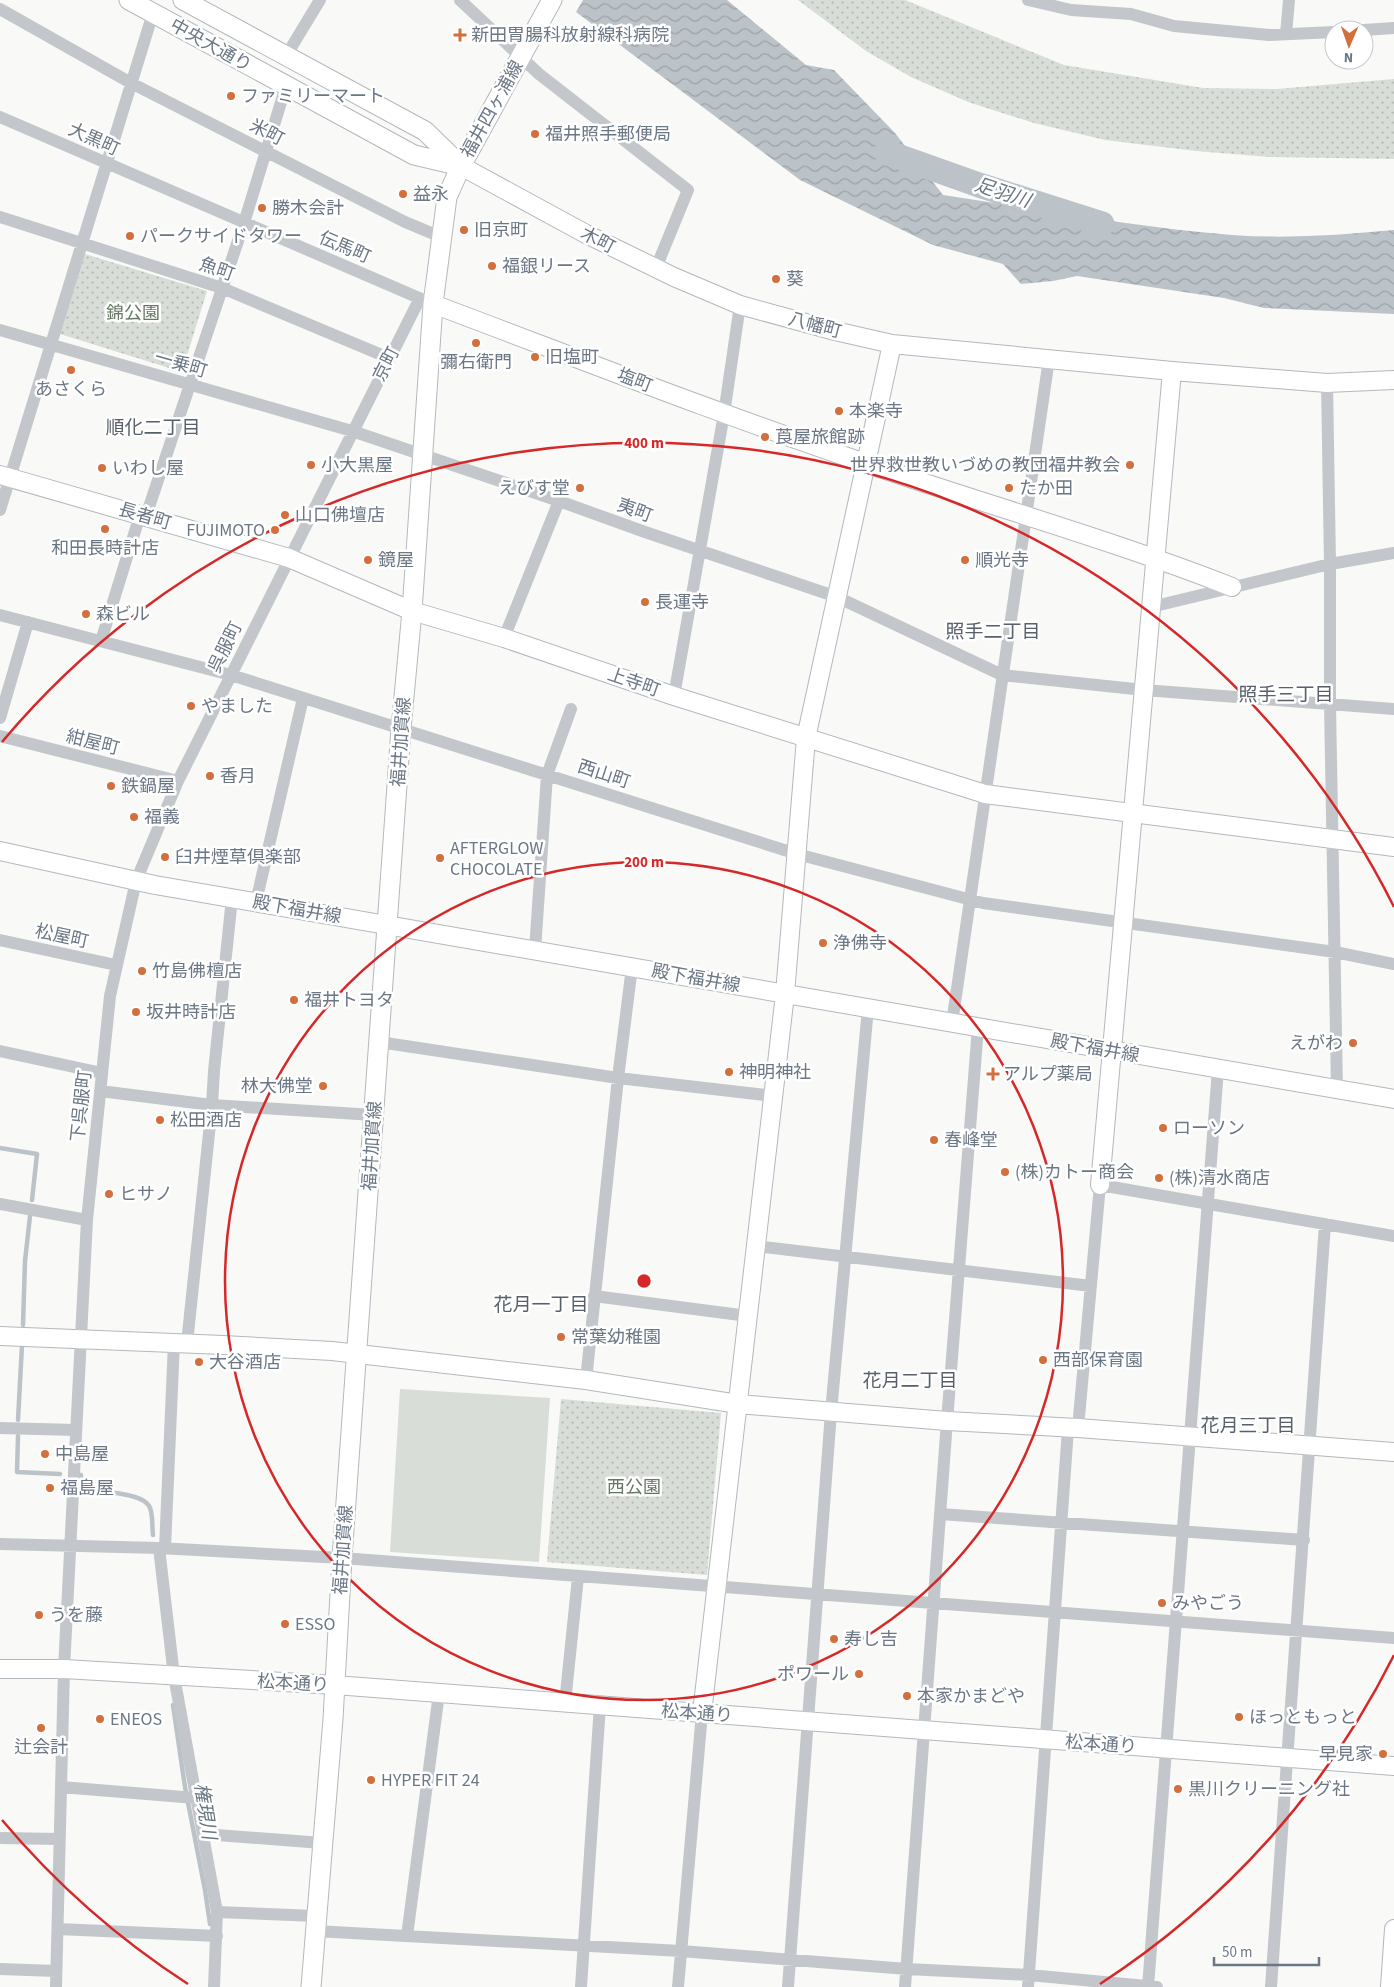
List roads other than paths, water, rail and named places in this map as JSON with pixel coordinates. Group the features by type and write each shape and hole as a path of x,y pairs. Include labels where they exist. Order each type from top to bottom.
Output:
{"main road":[{"name":"中央大通り","path":"129,0 414,155 461,166"},
{"name":"中央大通り","path":"183,0 425,131 461,166"},
{"name":"福井四ヶ浦線","path":"461,166 552,0"},
{"name":"京町","path":"427,301 441,237 447,197 461,166"},
{"name":"福井加賀線","path":"311,1987 335,1685 342,1558 401,729 412,611 422,455 427,301"}],"street":[{"path":"286,56 320,0"},
{"path":"460,0 688,190 656,268"},
{"path":"1028,0 1131,14 1174,26 1269,35 1324,32"},
{"path":"1286,34 1289,0"},
{"name":"米町","path":"0,9 131,83 406,222 441,237"},
{"path":"0,510 5,476 51,344 153,13"},
{"path":"1374,29 1394,28"},
{"path":"101,641 244,223 286,86"},
{"name":"大黒町","path":"0,117 173,193"},
{"name":"木町","path":"461,166 586,234 656,268 740,305"},
{"name":"伝馬町","path":"173,193 427,301"},
{"name":"魚町","path":"0,218 222,288 389,358"},
{"name":"京町","path":"352,432 389,358 427,301"},
{"name":"塩町","path":"427,301 724,414 866,464 1156,558 1232,587"},
{"path":"674,696 724,414 740,305"},
{"name":"八幡町","path":"740,305 835,331 892,344 1172,371 1327,383 1394,380"},
{"name":"一乗町","path":"0,330 352,432 422,455"},
{"path":"678,1987 702,1713 785,994 806,738 892,344"},
{"path":"952,1023 1049,359"},
{"path":"1028,1981 1061,1522 1091,1286 1172,371"},
{"path":"1327,383 1330,704 1337,1090"},
{"name":"呉服町","path":"116,965 136,881 178,781 352,432"},
{"name":"夷町","path":"422,455 837,597 1002,675 1144,690 1394,709"},
{"name":"長者町","path":"5,476 289,558"},
{"path":"504,638 559,501"},
{"path":"1151,607 1330,564 1394,553"},
{"name":"上寺町","path":"289,558 412,611 504,638 674,696 985,794 1394,848"},
{"name":"西山町","path":"0,615 231,675 797,854 984,903 1123,924 1335,952 1394,964"},
{"path":"0,718 28,622"},
{"path":"256,902 303,698"},
{"path":"535,950 547,775 571,709"},
{"name":"紺屋町","path":"0,736 178,781"},
{"name":"殿下福井線","path":"0,851 136,881 1394,1099"},
{"path":"214,1987 217,1936 216,1912 203,1834 188,1797 162,1548 180,1343 212,1104 232,898"},
{"name":"松屋町","path":"0,940 116,965"},
{"name":"下呉服町","path":"56,1987 69,1544 87,1220 110,996 116,965"},
{"path":"586,1380 618,1078 632,967"},
{"path":"788,1987 816,1594 868,1008"},
{"path":"905,1987 978,1027"},
{"path":"380,1042 618,1078 774,1096"},
{"path":"0,1052 102,1073"},
{"path":"1148,1987 1218,1069"},
{"path":"100,1091 212,1104 374,1115"},
{"path":"1100,1185 1394,1236"},
{"path":"0,1204 87,1220"},
{"path":"1271,1987 1286,1758 1312,1446 1325,1224"},
{"path":"756,1246 1091,1286"},
{"path":"594,1296 748,1316"},
{"path":"0,1336 81,1338 357,1354 586,1380 738,1404 947,1421 1394,1452"},
{"path":"0,1428 76,1430"},
{"path":"940,1514 1304,1540"},
{"path":"0,1544 69,1544 342,1558 1394,1638"},
{"path":"565,1703 578,1577"},
{"name":"松本通り","path":"0,1669 64,1669 335,1685 1394,1766"},
{"path":"407,1936 438,1693"},
{"path":"580,1987 600,1705"},
{"path":"61,1787 188,1797"},
{"path":"203,1834 322,1843"},
{"path":"0,1838 59,1840"},
{"path":"216,1912 316,1923 407,1936 681,1951 907,1969 1028,1981 1157,1987"},
{"path":"58,1928 217,1936"},
{"path":"1390,1987 1394,1929"},
{"path":"0,1970 56,1971"}],"water":[{"path":"583,0 727,0 806,65 834,70 895,133 943,195 1123,223 1232,235 1272,237 1313,236 1394,230 1394,314 1264,308 1224,298 1077,276 1053,281 1021,284 1003,264 933,245 800,180 576,12"}],"waterway":[{"name":"足羽川","path":"886,152 979,185 1102,224"},
{"name":"権現川","path":"0,1148 37,1154 32,1200"},
{"name":"権現川","path":"23,1325 25,1261 30,1216"},
{"name":"権現川","path":"18,1420 22,1345"},
{"name":"権現川","path":"18,1436 17,1472 60,1474"},
{"name":"権現川","path":"81,1475 80,1491 129,1495 146,1502 151,1511 153,1535"},
{"name":"権現川","path":"173,1705 185,1787 210,1924"}],"place":[{"name":"新田胃腸科放射線科病院","path":"460,35"},
{"name":"ファミリーマート","path":"231,96"},
{"name":"福井照手郵便局","path":"535,134"},
{"name":"益永","path":"403,194"},
{"name":"勝木会計","path":"262,208"},
{"name":"旧京町","path":"464,230"},
{"name":"パークサイドタワー","path":"130,236"},
{"name":"福銀リース","path":"492,266"},
{"name":"葵","path":"776,279"},
{"name":"彌右衛門","path":"476,343"},
{"name":"旧塩町","path":"535,357"},
{"name":"あさくら","path":"71,370"},
{"name":"本楽寺","path":"839,411"},
{"name":"莨屋旅館跡","path":"765,437"},
{"name":"小大黒屋","path":"311,465"},
{"name":"世界救世教いづめの教団福井教会","path":"1130,465"},
{"name":"いわし屋","path":"102,468"},
{"name":"えびす堂","path":"580,488"},
{"name":"たか田","path":"1009,488"},
{"name":"山口佛壇店","path":"285,515"},
{"name":"和田長時計店","path":"105,529"},
{"name":"FUJIMOTO","path":"275,530"},
{"name":"鏡屋","path":"368,560"},
{"name":"順光寺","path":"965,560"},
{"name":"長運寺","path":"645,602"},
{"name":"森ビル","path":"86,614"},
{"name":"やました","path":"191,706"},
{"name":"香月","path":"210,776"},
{"name":"鉄鍋屋","path":"111,786"},
{"name":"福義","path":"134,817"},
{"name":"臼井煙草倶楽部","path":"165,857"},
{"name":"AFTERGLOW CHOCOLATE","path":"440,858"},
{"name":"浄佛寺","path":"823,943"},
{"name":"竹島佛檀店","path":"142,971"},
{"name":"福井トヨタ","path":"294,1000"},
{"name":"坂井時計店","path":"136,1012"},
{"name":"えがわ","path":"1353,1043"},
{"name":"神明神社","path":"729,1072"},
{"name":"アルプ薬局","path":"993,1074"},
{"name":"林大佛堂","path":"323,1086"},
{"name":"松田酒店","path":"160,1120"},
{"name":"ローソン","path":"1163,1128"},
{"name":"春峰堂","path":"934,1140"},
{"name":"(株)カトー商会","path":"1005,1172"},
{"name":"(株)清水商店","path":"1159,1178"},
{"name":"ヒサノ","path":"109,1194"},
{"name":"常葉幼稚園","path":"561,1337"},
{"name":"西部保育園","path":"1043,1360"},
{"name":"大谷酒店","path":"199,1362"},
{"name":"中島屋","path":"45,1454"},
{"name":"福島屋","path":"50,1488"},
{"name":"みやごう","path":"1162,1603"},
{"name":"うを藤","path":"39,1615"},
{"name":"ESSO","path":"285,1624"},
{"name":"寿し吉","path":"834,1639"},
{"name":"ポワール","path":"859,1674"},
{"name":"本家かまどや","path":"907,1696"},
{"name":"ほっともっと","path":"1239,1717"},
{"name":"ENEOS","path":"100,1719"},
{"name":"辻会計","path":"41,1728"},
{"name":"早見家","path":"1383,1754"},
{"name":"HYPER FIT 24","path":"371,1780"},
{"name":"黒川クリーニング社","path":"1178,1789"}],"district":[{"name":"順化二丁目","path":"153,427"},
{"name":"照手二丁目","path":"993,631"},
{"name":"照手三丁目","path":"1286,694"},
{"name":"花月一丁目","path":"541,1304"},
{"name":"花月二丁目","path":"910,1380"},
{"name":"花月三丁目","path":"1248,1425"}],"park label":[{"name":"錦公園","path":"133,313"},
{"name":"西公園","path":"634,1487"}]}
